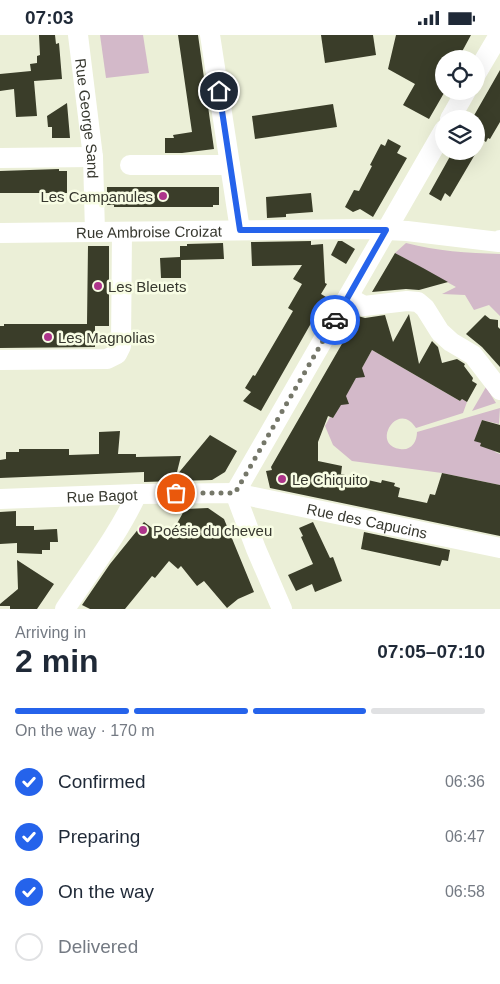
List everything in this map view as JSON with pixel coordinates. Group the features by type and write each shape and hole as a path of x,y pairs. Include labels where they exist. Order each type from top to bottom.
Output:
{"street":[{"name":"Rue George Sand","path":"78,35 93,157 95,232"},
{"path":"210,35 240,230"},
{"path":"485,58 498,35"},
{"path":"282,609 256,549 235,493 435,146"},
{"path":"0,153 93,157"},
{"path":"130,165 230,165"},
{"name":"Rue Ambroise Croizat","path":"0,233 386,230 500,241"},
{"path":"0,359 107,359 117,354 121,346 122,232"},
{"path":"348,297 364,306 408,301 418,302 425,308 440,332 450,342 473,355 500,390"},
{"name":"Rue Bagot","path":"0,499 235,493"},
{"name":"Rue des Capucins","path":"235,493 500,548"},
{"path":"65,609 127,516 138,494"}],"shaded area":[{"path":"100,35 143,35 149,73 106,78"},
{"path":"406,243 452,251 500,254 500,316 489,305 474,310 465,295 442,294 456,287 395,253"},
{"path":"372,350 460,401 462,399 467,402 463,413 416,428 409,420 402,418 395,421 387,433 387,440 391,446 407,449 415,442 417,432 500,408 499,424 482,420 475,440 496,449 495,452 500,454 500,485 442,473 352,461 333,445 325,426 330,417 333,418 357,376 364,377 360,371"},
{"path":"486,387 496,403 472,411"}],"building":[{"path":"39,35 55,35 56,44 59,43 62,79 34,81 37,116 16,117 14,89 0,91 0,74 31,71 30,64 37,63 37,56 40,55"},
{"path":"178,35 198,35 214,149 165,153 165,138 174,138 173,135 192,132"},
{"path":"321,35 373,35 376,55 325,63"},
{"path":"396,35 471,35 463,50 435,50 435,100 440,100 429,119 403,105 415,84 388,69"},
{"path":"500,70 500,122 490,139 488,138 486,142 485,110 477,110 483,100 485,100 485,96"},
{"path":"67,103 70,138 52,138 52,127 48,127 47,116"},
{"path":"333,104 337,127 255,139 252,116"},
{"path":"388,139 401,146 397,153 407,158 373,217 360,209 353,212 345,207 354,190 359,191 381,144 385,146"},
{"path":"448,160 472,160 450,197 445,193 441,201 429,194"},
{"path":"59,169 59,171 67,171 67,193 0,193 0,171"},
{"name":"Les Campanules","path":"107,187 219,187 219,205 213,205 213,207 114,207 114,205 107,205"},
{"path":"311,193 313,212 286,214 286,217 267,218 266,197"},
{"path":"311,241 311,245 323,244 325,283 327,284 321,294 326,297 261,411 243,401 251,392 245,388 253,375 255,376 293,311 288,308 302,284 293,279 302,265 252,266 251,242"},
{"path":"338,241 342,241 355,249 346,264 331,255"},
{"path":"223,243 224,259 181,260 181,278 161,278 160,258 180,257 180,246 187,246 187,244"},
{"path":"88,246 109,246 109,326 95,326 95,347 0,348 0,326 4,326 4,324 87,324"},
{"path":"395,253 448,282 419,290 406,289 372,292"},
{"path":"409,314 419,364 432,341 438,347 442,363 457,359 465,364 464,366 473,378 472,381 477,384 467,402 462,399 460,401 372,350 362,368 365,377 356,378 346,396 349,404 341,405 333,418 328,416 318,442 318,461 342,466 341,474 381,483 382,480 395,483 394,486 400,488 398,497 427,503 430,494 435,495 442,473 500,485 500,536 270,488 266,471 272,470 271,467 358,316 365,318 385,315 393,342"},
{"path":"485,315 490,319 498,320 498,327 500,329 500,367 482,347 466,334"},
{"path":"482,420 500,425 500,453 480,446 481,443 474,441"},
{"path":"120,431 118,454 136,454 136,457 181,456 176,476 210,435 237,451 225,472 212,480 144,482 144,472 0,478 0,460 6,459 6,452 19,452 19,449 69,449 69,455 99,454 99,432"},
{"path":"208,508 224,519 254,592 238,599 227,608 204,581 197,586 181,566 178,569 169,561 155,578 152,576 125,609 90,609 82,605 110,564 144,522 168,540 185,509"},
{"path":"16,511 16,526 34,526 34,530 57,529 58,542 50,542 50,550 42,550 42,554 17,553 17,543 0,544 0,512"},
{"path":"313,522 330,558 333,557 342,581 315,592 312,584 296,591 288,575 313,564 299,528"},
{"path":"364,532 450,550 448,561 442,560 440,566 361,549"},
{"path":"17,560 54,584 37,609 10,609 10,606 0,606 18,589"}],"way so far":[{"path":"176,493 235,493 335,320"}],"place":[{"name":"Les Campanules","path":"163,196"},
{"name":"Les Bleuets","path":"98,286"},
{"name":"Les Magnolias","path":"48,337"},
{"name":"Le Chiquito","path":"282,479"},
{"name":"Poésie du cheveu","path":"143,530"}],"route":[{"path":"219,91 240,230 386,230 335,320"}]}
